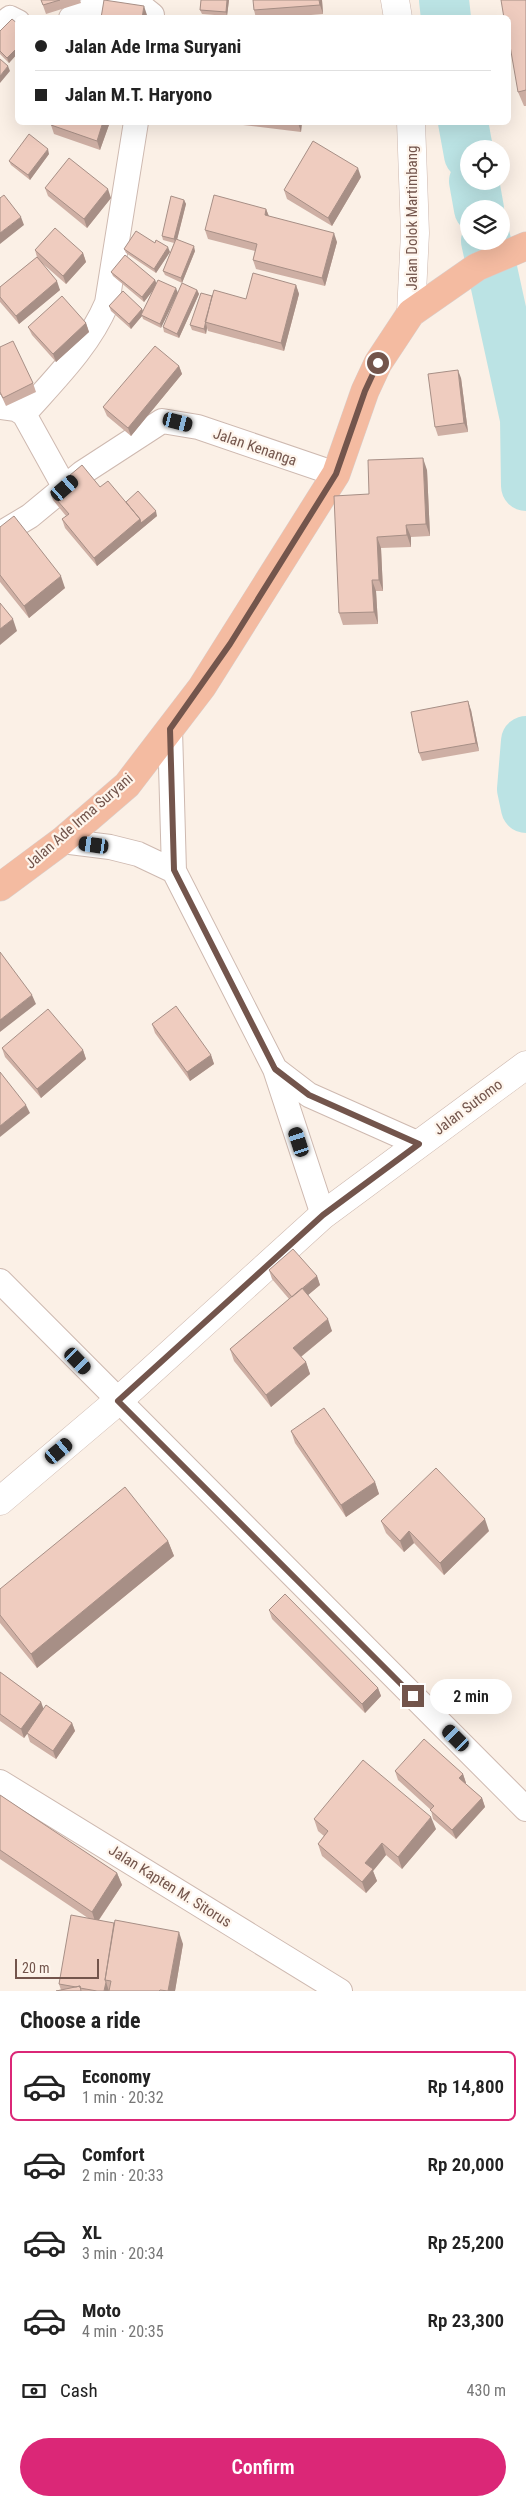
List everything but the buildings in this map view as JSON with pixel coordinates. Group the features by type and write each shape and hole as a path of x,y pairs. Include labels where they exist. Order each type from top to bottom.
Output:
{"highway":[{"path":"411,313 477,267 526,246"},
{"name":"Jalan Ade Irma Suryani","path":"0,887 62,841 127,785 170,729 225,651 336,474 368,384 378,363 411,313"}],"street":[{"path":"78,15 111,0"},
{"path":"115,0 137,3 152,15"},
{"path":"395,0 398,15"},
{"path":"0,26 10,18 15,20"},
{"path":"24,414 80,350 98,324 107,303 136,125"},
{"name":"Jalan Dolok Martimbang","path":"411,125 415,233 411,313"},
{"path":"0,407 16,409 24,414 65,488"},
{"name":"Jalan Kenanga","path":"0,534 30,516 82,473 162,421 198,427 336,474"},
{"path":"170,729 174,870 275,1069 323,1215"},
{"path":"62,841 110,847 138,854 174,870"},
{"name":"Jalan Sutomo","path":"0,1501 118,1401 323,1215 526,1065"},
{"path":"275,1069 309,1095 419,1144"},
{"path":"0,1281 526,1809"},
{"name":"Jalan Kapten M. Sitorus","path":"0,1782 340,1991"}],"waterway":[{"path":"444,0 446,15"},
{"path":"464,125 466,140"},
{"path":"476,190 477,200"},
{"path":"488,250 525,419 526,486"},
{"path":"526,741 522,789 526,808"}],"route":[{"path":"378,363 365,391 336,474 230,644 170,729 174,870 275,1069 309,1095 419,1144 323,1215 118,1401 413,1696"}]}
